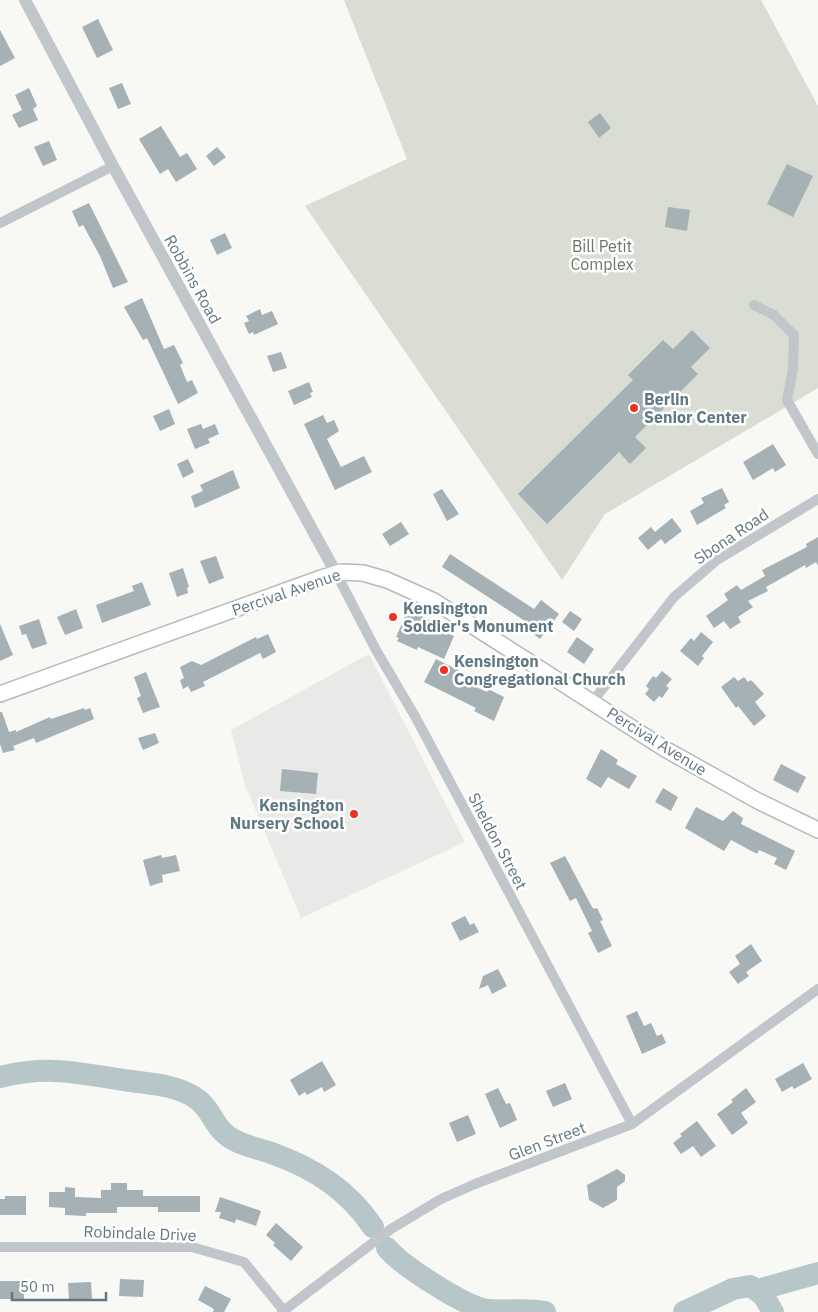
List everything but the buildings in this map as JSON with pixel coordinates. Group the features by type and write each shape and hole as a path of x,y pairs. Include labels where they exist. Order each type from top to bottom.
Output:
{"main road":[{"name":"Percival Avenue","path":"0,694 336,573 346,572 371,575 434,601 594,701 666,749 758,801 818,830"}],"street":[{"name":"Robbins Road","path":"25,0 113,166 336,573"},
{"path":"0,223 113,166"},
{"path":"754,305 774,315 794,335 793,369 787,400 818,454"},
{"name":"Sbona Road","path":"594,701 674,596 716,560 818,499"},
{"name":"Sheldon Street","path":"336,573 632,1124"},
{"name":"Glen Street","path":"283,1311 391,1229 435,1202 475,1184 632,1124 818,989"},
{"name":"Robindale Drive","path":"0,1247 192,1247 244,1262 283,1311"}],"shaded area":[{"name":"Kensington Nursery School","path":"369,654 465,842 301,918 245,785 231,730"}],"green space":[{"name":"Bill Petit Complex","path":"344,0 761,0 818,106 818,388 605,514 562,580 305,206 407,159"}],"waterway":[{"path":"0,1077 33,1071 63,1071 171,1087 180,1090 202,1103 227,1136 289,1160 330,1182 353,1202 373,1227"},
{"path":"387,1248 406,1265 434,1284 477,1307 487,1310 531,1310 545,1312"},
{"path":"758,1290 818,1273"},
{"path":"684,1312 733,1289 750,1286 763,1295 773,1312"}],"place":[{"name":"Berlin Senior Center","path":"634,408"},
{"name":"Kensington Soldier's Monument","path":"393,617"},
{"name":"Kensington Congregational Church","path":"444,670"},
{"name":"Kensington Nursery School","path":"354,814"}]}
